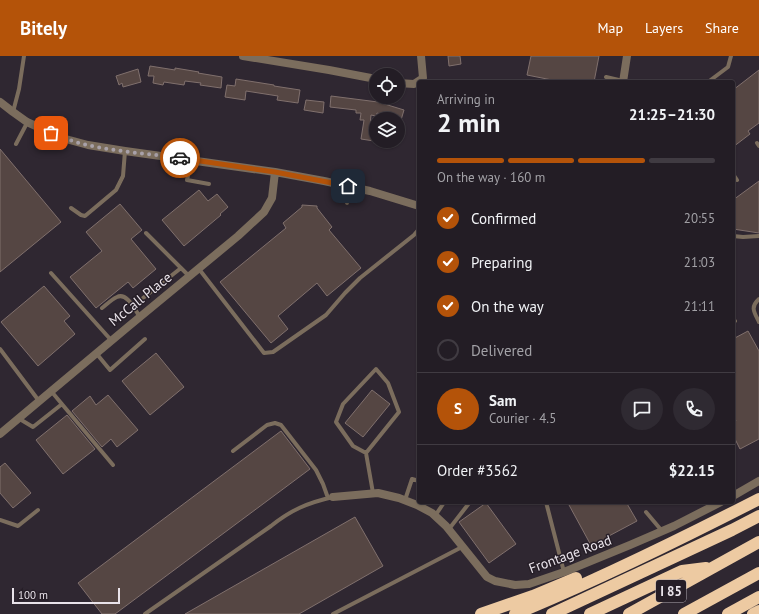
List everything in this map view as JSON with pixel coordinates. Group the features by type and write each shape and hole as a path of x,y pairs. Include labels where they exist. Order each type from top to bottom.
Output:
{"highway":[{"path":"515,614 595,579 759,499"},
{"path":"552,614 759,516"},
{"path":"481,614 534,596 710,524"},
{"name":"I 85","path":"629,614 759,542"},
{"path":"590,614 682,572 713,568"},
{"name":"I 85","path":"684,614 759,573"},
{"path":"728,614 759,597"},
{"path":"753,614 759,611"}],"street":[{"path":"243,56 369,78"},
{"path":"420,80 423,78 421,56"},
{"path":"623,80 629,57"},
{"path":"405,83 414,84 417,82"},
{"path":"0,102 27,122 62,138 88,145 275,172 348,186 417,205"},
{"name":"McCall Place","path":"0,434 111,340 238,236 264,212 272,198 275,172"},
{"path":"735,495 759,481"},
{"name":"Frontage Road","path":"330,498 378,492 417,505 434,516 448,529 487,577 495,581 515,585 529,584 564,572 662,531 717,504"}],"lane":[{"path":"13,112 19,89 24,56"},
{"path":"711,80 728,67 731,56"},
{"path":"606,77 616,80"},
{"path":"16,144 27,122"},
{"path":"71,208 85,216 116,190 123,176 125,151"},
{"path":"191,160 188,180 209,184"},
{"path":"347,203 348,186"},
{"path":"198,269 264,353 273,352 326,315 360,278 417,231"},
{"path":"146,233 189,276"},
{"path":"735,236 759,236"},
{"path":"133,306 181,268"},
{"path":"51,273 111,340"},
{"path":"102,308 119,296 126,298 140,316"},
{"path":"759,299 753,306 753,310 759,322"},
{"path":"96,353 110,370 145,339"},
{"path":"0,349 39,401"},
{"path":"366,453 353,446 336,422 343,404 376,369 388,383 398,412 366,453 373,493"},
{"path":"51,391 113,465"},
{"path":"18,418 33,427 62,404"},
{"path":"145,614 284,516 310,503 330,498 316,470 282,425 275,423 267,425 234,450"},
{"path":"405,500 412,480 417,481"},
{"path":"434,516 443,504"},
{"path":"448,529 468,504"},
{"path":"547,504 564,572"},
{"path":"0,520 18,526 38,510"},
{"path":"646,512 662,531"},
{"path":"333,614 462,546"}],"building":[{"path":"448,56 460,56 461,64 449,66"},
{"path":"531,56 599,56 594,80 552,80 527,75"},
{"path":"150,66 175,70 175,68 222,77 221,88 185,81 184,85 164,82 163,85 153,83 154,76 148,76"},
{"path":"138,69 141,82 123,87 122,83 119,85 116,76"},
{"path":"759,70 759,123 748,131 750,134 735,145 735,88"},
{"path":"236,79 300,90 298,103 277,100 278,96 246,91 245,100 225,97 227,85 235,86"},
{"path":"331,96 369,101 369,104 384,104 404,110 403,112 369,112 369,140 361,139 364,120 360,120 361,113 356,113 356,110 330,107"},
{"path":"306,100 324,102 323,113 304,110"},
{"path":"0,149 61,222 0,272"},
{"path":"759,181 759,233 735,229 735,199"},
{"path":"199,190 208,201 217,194 228,207 220,214 221,215 184,246 162,220"},
{"path":"120,204 142,230 131,239 156,269 133,288 128,282 96,308 70,277 102,251 86,232"},
{"path":"302,205 317,206 332,227 329,230 361,268 327,296 317,283 278,316 288,329 271,343 220,282 286,228 283,223 302,207"},
{"path":"44,286 70,316 64,321 75,334 38,366 1,322"},
{"path":"748,331 759,351 759,439 740,449 735,439 735,338"},
{"path":"156,353 184,387 150,415 122,381"},
{"path":"372,390 390,404 363,437 345,423"},
{"path":"108,395 138,430 117,447 111,439 102,447 72,411 90,396 96,405"},
{"path":"67,415 95,449 63,474 36,440"},
{"path":"281,431 310,469 115,614 102,614 78,583"},
{"path":"5,463 31,493 13,508 0,493 0,467"},
{"path":"487,504 516,544 489,563 459,522"},
{"path":"627,504 637,521 607,537 609,540 593,549 569,505"},
{"path":"355,517 383,566 299,614 185,614"}],"way so far":[{"path":"51,133 62,138 88,145 180,158"}],"route":[{"path":"180,158 275,172 348,186"}]}
